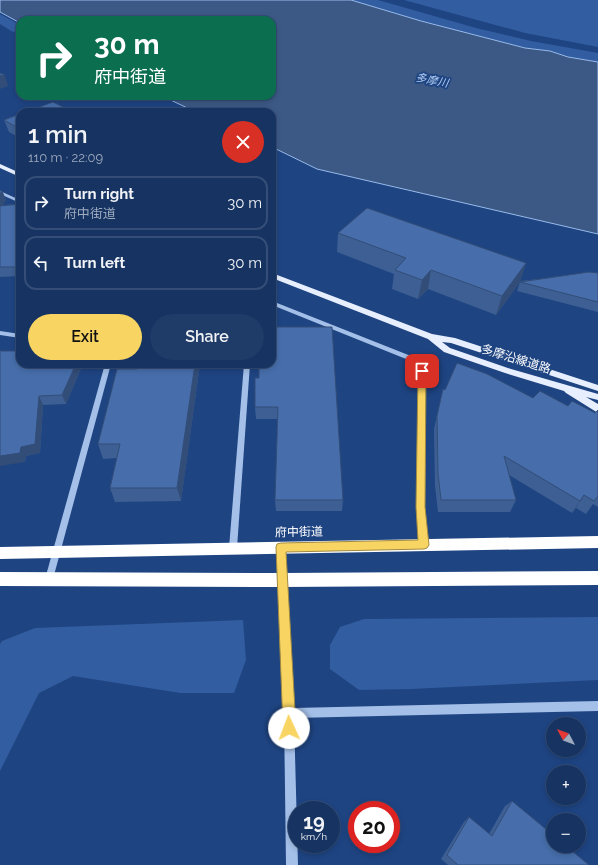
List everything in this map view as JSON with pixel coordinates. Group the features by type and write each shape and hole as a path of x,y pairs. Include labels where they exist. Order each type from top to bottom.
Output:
{"highway":[{"name":"府中街道","path":"0,552 598,542"},
{"path":"0,579 282,580 598,578"}],"main road":[{"path":"0,166 16,173"},
{"name":"多摩沿線道路","path":"276,277 431,337 452,340 598,388"},
{"name":"多摩沿線道路","path":"431,337 447,350 508,371 598,396"},
{"path":"559,385 598,409"}],"street":[{"path":"0,192 16,200"},
{"path":"276,305 420,362 422,371 420,507 424,545"},
{"path":"0,333 16,335"},
{"path":"49,579 107,368"},
{"path":"233,548 247,368"},
{"path":"281,547 289,712 292,865"},
{"path":"289,712 598,706"}],"shaded area":[{"path":"351,0 378,0 476,28 531,41 598,53 598,62 568,57 550,51 525,48 421,21"},
{"path":"404,0 598,0 598,47 525,33"},
{"path":"0,14 16,23 16,31 13,32 0,24"},
{"path":"598,617 598,680 412,689 359,690 330,669 330,645 340,627 364,619"},
{"path":"243,620 246,660 234,693 180,693 73,676 39,693 0,771 0,644 2,641 35,628"}],"water":[{"name":"多摩川","path":"0,0 351,0 421,21 525,48 550,51 568,57 598,62 598,234 317,169 276,149 276,108 188,108 170,100 276,100 276,16 16,16 16,21 0,12"}],"building":[{"path":"53,102 65,108 37,108"},
{"path":"16,116 16,127 4,120"},
{"path":"16,204 16,267 0,267 0,206"},
{"path":"367,208 526,263 502,296 431,270 422,280 395,270 406,258 338,233"},
{"path":"589,272 598,273 598,302 520,282"},
{"path":"276,327 332,327 343,500 275,500 278,407 255,407 255,378 259,378 259,368 276,368"},
{"path":"0,351 16,351 16,368 74,368 62,395 39,396 35,444 21,447 20,453 0,456"},
{"path":"457,363 487,374 533,398 540,391 568,406 572,401 595,413 598,410 598,496 594,501 584,495 580,501 504,456 516,500 441,500 438,473 437,416 443,389 445,390"},
{"path":"194,368 177,488 110,488 120,444 98,444 117,369"},
{"path":"512,801 546,829 546,853 574,853 589,865 458,865 447,855 469,817 492,836"}],"route":[{"path":"289,728 281,547 424,545 420,507 422,371"}]}
